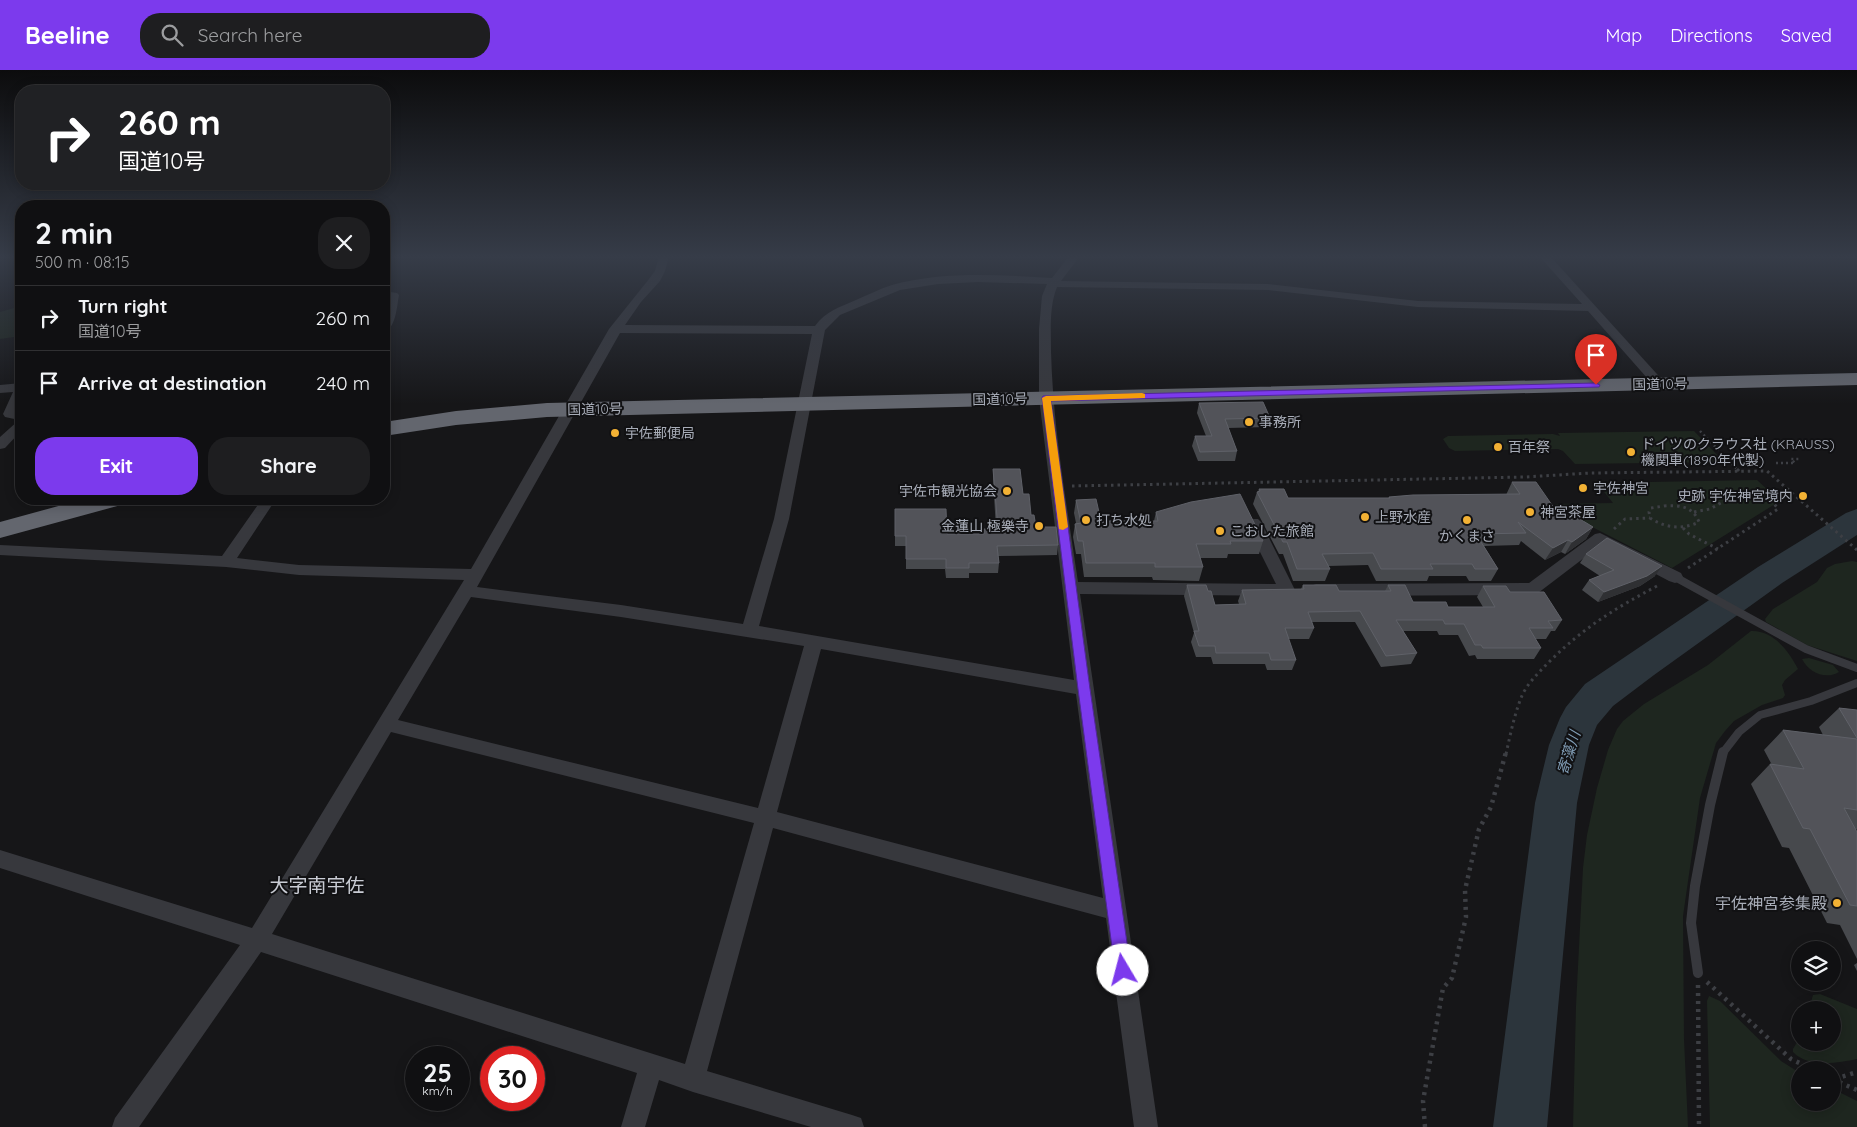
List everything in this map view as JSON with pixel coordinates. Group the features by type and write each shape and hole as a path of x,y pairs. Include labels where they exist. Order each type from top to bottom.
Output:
{"highway":[{"name":"国道10号","path":"390,428 456,418 570,409 1857,379"},
{"path":"0,530 90,505"}],"street":[{"path":"124,1127 257,939 534,475 589,372 615,329 633,305"},
{"path":"749,630 767,576 805,404 819,330 823,322 839,311 853,305"},
{"path":"1047,305 1044,329 1046,398 1114,911 1146,1127"},
{"path":"1452,305 1591,308"},
{"path":"1589,305 1660,384"},
{"path":"615,329 819,330"},
{"path":"0,389 15,388"},
{"path":"15,402 10,414 15,415"},
{"path":"0,445 15,430"},
{"path":"226,562 265,505"},
{"path":"1248,512 1287,590"},
{"path":"1071,588 1287,590 1532,588 1600,538 1678,579"},
{"path":"0,550 226,562 299,570 474,575"},
{"path":"466,591 587,605 749,630 1084,689"},
{"path":"693,1080 814,642"},
{"path":"387,724 766,818 1114,911"},
{"path":"0,859 257,939 693,1080 852,1127"},
{"path":"633,1127 651,1066"}],"lane":[{"path":"1678,579 1806,649 1857,668"},
{"path":"1698,973 1691,923 1695,886 1710,805 1723,751 1739,732 1760,715 1811,701 1857,683"}],"path":[{"path":"1700,431 1740,472"},
{"path":"1747,454 1753,461"},
{"path":"1776,463 1795,463 1790,459 1800,459"},
{"path":"1058,487 1767,471 1857,550"},
{"path":"1525,477 1531,485"},
{"path":"1693,512 1713,508 1722,500 1729,498 1766,492 1790,492"},
{"path":"1425,1127 1423,1101 1443,988 1452,978 1466,917 1465,890 1478,829 1491,807 1521,697 1543,666 1588,627 1642,593 1678,579 1718,549 1778,509 1766,492"},
{"path":"1600,538 1625,520 1650,518 1670,526 1682,527 1699,522 1693,512 1674,505 1651,508 1649,512 1650,518"},
{"path":"1682,527 1689,534 1718,549"},
{"path":"1698,973 1795,1061"},
{"path":"1698,973 1699,1127"},
{"path":"1841,1077 1857,1072"},
{"path":"1841,1083 1857,1090"}],"shaded area":[{"path":"15,308 15,337 0,339 0,312"},
{"path":"1694,431 1724,462 1575,464 1563,451 1558,449 1455,451 1449,448 1443,439 1448,436 1553,434 1560,436 1558,433"},
{"path":"1757,480 1780,501 1672,568 1559,510 1555,504 1613,503 1597,483"},
{"path":"1857,562 1857,661 1807,645 1766,622 1765,619 1773,609 1817,582 1827,568 1835,564"},
{"path":"1751,631 1766,634 1773,638 1790,655 1798,669 1782,685 1785,695 1783,698 1762,705 1734,721 1725,731 1716,743 1700,798 1683,916 1684,1039 1688,1127 1573,1127 1576,1006 1583,868 1587,835 1597,788 1608,750 1617,729 1623,721 1644,704 1708,665"},
{"path":"1809,658 1833,665 1839,672 1829,675 1818,674 1809,668 1802,659"},
{"path":"1820,994 1837,1001 1811,1001 1813,995"},
{"path":"1709,996 1720,1001 1781,1061 1791,1067 1791,1111 1841,1111 1841,1093 1857,1101 1857,1127 1710,1127 1707,1001"},
{"path":"1841,1003 1857,1009 1857,1059 1841,1062 1811,1061 1799,1057 1793,1052 1841,1051"}],"building":[{"path":"1263,402 1270,418 1225,419 1237,451 1200,452 1195,436 1212,436 1199,403"},
{"path":"993,469 1020,469 1023,494 1029,494 1031,515 1034,515 1036,527 1056,527 1058,545 997,546 999,563 969,563 969,568 946,568 946,559 906,559 906,536 895,536 895,509 946,509 947,534 984,534 984,529 998,529"},
{"path":"1512,482 1536,482 1561,518 1570,513 1593,527 1572,542 1568,540 1553,548 1518,522 1526,533 1476,534 1498,569 1475,569 1472,564 1430,564 1433,569 1381,569 1373,553 1322,554 1330,569 1297,569 1287,542 1283,542 1257,492 1260,491 1259,489 1284,489 1288,498 1390,498 1413,495 1520,494"},
{"path":"1240,494 1263,541 1230,541 1231,544 1196,544 1203,567 1155,567 1155,563 1086,563 1083,541 1078,541 1075,524 1081,523 1076,500 1096,499 1101,521 1158,521 1156,512 1191,502"},
{"path":"1607,538 1662,566 1647,576 1604,592 1589,580 1614,570 1586,554"},
{"path":"1187,585 1206,585 1208,591 1211,591 1215,605 1246,604 1242,590 1304,589 1303,585 1336,585 1339,591 1391,591 1388,585 1405,585 1413,602 1446,602 1448,607 1495,607 1483,586 1506,586 1510,592 1544,592 1562,620 1548,621 1553,628 1529,628 1541,648 1483,648 1481,645 1475,645 1464,624 1445,624 1443,620 1396,620 1417,653 1386,656 1360,611 1308,612 1314,628 1285,628 1296,660 1271,660 1269,653 1216,653 1215,646 1199,646 1194,631 1199,631"},
{"path":"1839,708 1857,710 1857,738"},
{"path":"1783,730 1857,739 1857,810 1844,808 1857,832 1857,906 1850,905 1810,829 1803,828 1770,764 1804,769"}],"waterway":[{"name":"寄藻川","path":"1520,1127 1556,803 1569,745 1580,718 1599,695 1770,575 1857,520"}],"slow traffic":[{"path":"1063,527 1046,398 1142,396"}],"place":[{"name":"事務所","path":"1249,422"},
{"name":"宇佐郵便局","path":"615,433"},
{"name":"百年祭","path":"1498,447"},
{"name":"ドイツのクラウス社 (KRAUSS) 機関車(1890年代製)","path":"1631,452"},
{"name":"宇佐神宮","path":"1583,488"},
{"name":"宇佐市観光協会","path":"1007,491"},
{"name":"史跡 宇佐神宮境内","path":"1803,496"},
{"name":"神宮茶屋","path":"1530,512"},
{"name":"上野水産","path":"1365,517"},
{"name":"打ち水処","path":"1086,520"},
{"name":"かくまさ","path":"1467,520"},
{"name":"金蓮山 極樂寺","path":"1039,526"},
{"name":"こおした旅館","path":"1220,531"},
{"name":"宇佐神宮参集殿","path":"1837,903"}],"district":[{"name":"大字南宇佐","path":"317,885"}],"route":[{"path":"1123,970 1046,398 1596,385"}]}
